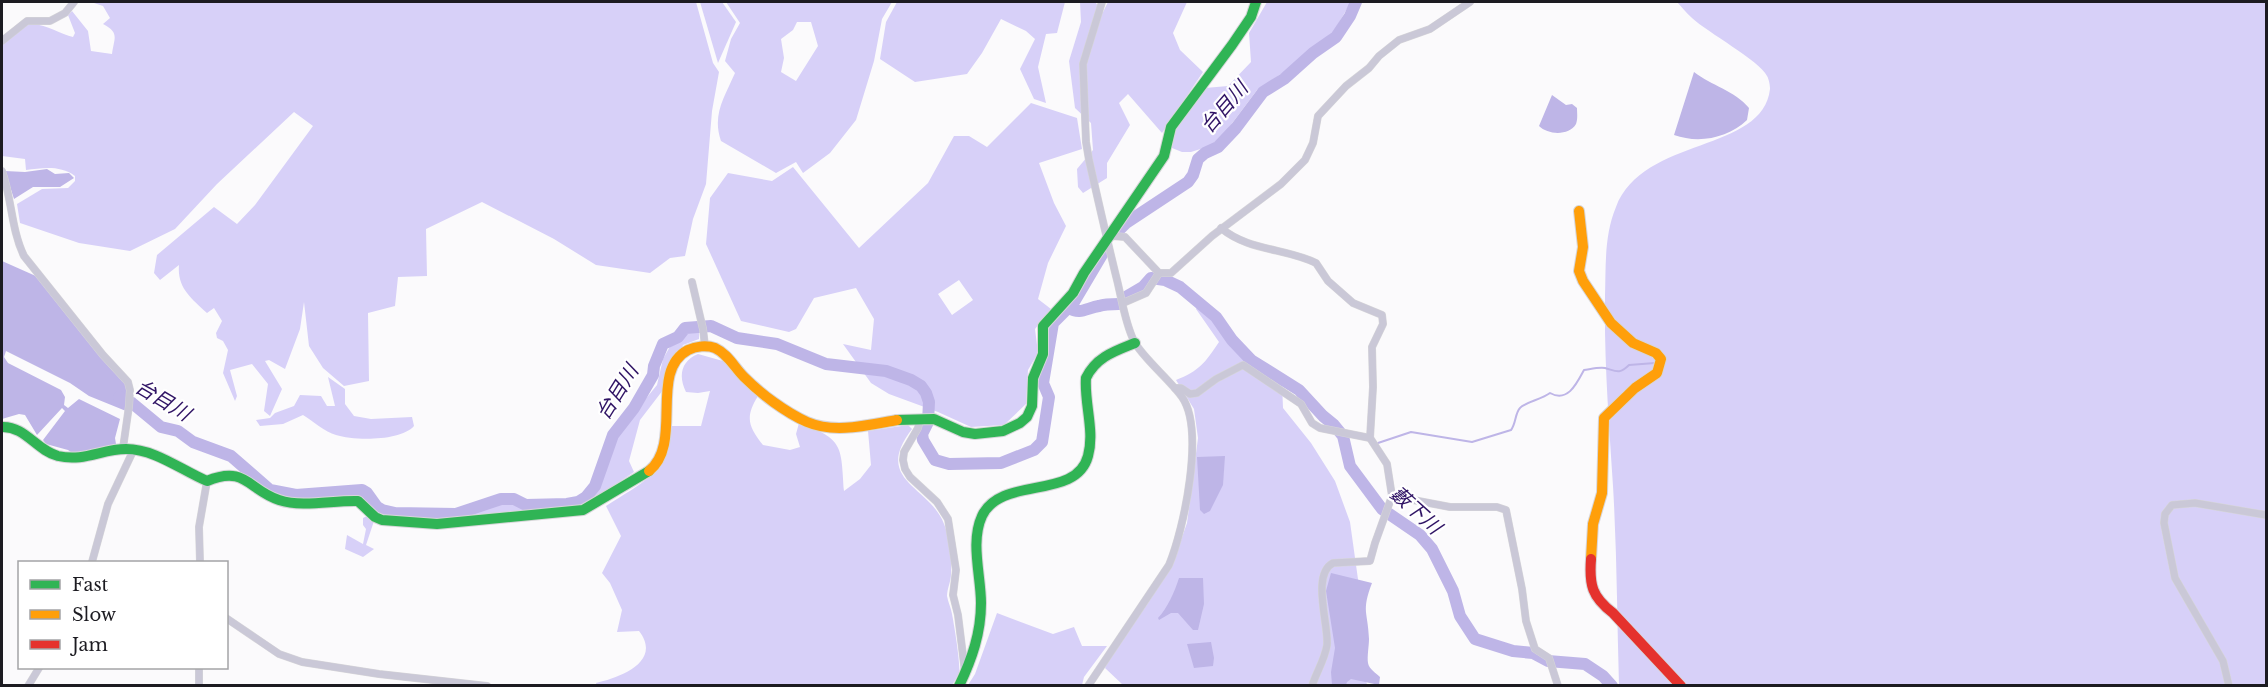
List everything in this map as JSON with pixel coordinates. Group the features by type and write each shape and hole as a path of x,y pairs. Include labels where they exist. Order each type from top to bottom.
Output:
{"street":[{"path":"2,41 27,21 47,22 60,16 74,2"},
{"path":"1088,686 1158,584 1175,550 1190,474 1192,440 1188,408 1175,388 1135,343 1107,240 1086,142 1083,85 1085,54 1102,2"},
{"path":"207,481 215,477 234,476 249,481 266,494 290,501 358,501 382,520 437,524 583,510 652,469 658,461 665,440 668,390 676,361 684,352 705,346 717,349 760,390 807,421 817,425 848,427 926,419 965,433 1002,433 1019,424 1029,415 1032,408 1033,377 1043,355 1043,326 1073,293 1164,156 1171,127 1233,45 1251,17 1256,2"},
{"path":"1123,303 1146,293 1158,276 1171,273 1221,228 1281,184 1305,160 1313,143 1318,116 1379,56 1399,40 1430,29 1470,2"},
{"path":"2,171 11,202 16,237 24,255 130,386 128,448 108,504 92,561"},
{"path":"1579,211 1583,247 1579,272 1583,281 1611,323 1633,343 1659,355 1661,364 1657,373 1635,388 1604,418 1602,494 1593,524 1590,581 1601,604 1613,613 1681,686"},
{"path":"1221,228 1259,247 1316,263 1328,281 1353,303 1382,315 1383,324 1372,347 1373,387 1370,438 1387,464 1392,496 1370,561 1333,563 1326,568 1323,580 1323,602 1327,645 1312,686"},
{"path":"1107,240 1113,236 1125,237 1158,276"},
{"path":"692,282 703,326 705,346"},
{"path":"959,686 966,673 980,632 978,532 983,513 988,504 1004,496 1058,483 1077,474 1088,458 1090,446 1084,394 1088,372 1092,364 1135,343"},
{"path":"1175,388 1181,388 1191,394 1197,393 1216,379 1243,365 1301,404 1306,409 1312,423 1320,429 1370,438"},
{"path":"926,419 904,452 903,460 910,477 937,502 948,519 956,570 953,595 966,673"},
{"path":"2,427 13,426 20,429 35,445 54,455 79,458 128,448 148,453 207,481"},
{"path":"200,561 199,527 207,481"},
{"path":"1392,496 1450,507 1497,507 1506,510 1522,588 1526,621 1535,649 1550,662 1558,686"},
{"path":"2229,686 2223,661 2175,578 2164,523 2165,514 2172,505 2195,503 2266,516"},
{"path":"228,619 279,654 302,662 379,674 487,686"},
{"path":"28,686 38,669"},
{"path":"199,669 199,686"}],"shaded area":[{"path":"91,2 696,2 713,63 719,72 712,111 706,184 693,219 685,256 670,258 650,273 596,265 554,239 482,202 426,229 427,276 398,277 395,306 368,313 369,381 344,386 323,368 309,346 304,302 300,329 285,369 269,360 265,361 282,389 270,416 264,411 268,384 252,364 230,370 237,396 235,401 223,373 228,350 223,341 217,338 216,333 222,321 214,308 207,313 186,292 180,280 179,265 160,280 154,273 157,255 214,207 237,224 255,205 313,126 294,112 217,184 175,229 130,251 79,243 20,223 17,204 42,189 68,188 75,181 75,176 57,169 26,170 25,159 2,156 2,45 19,30 31,24 73,37 75,33 68,15 72,11 88,31 91,51 112,54 115,36 112,30 103,24 110,18 103,6"},
{"path":"700,2 722,2 736,22 718,63"},
{"path":"726,2 892,2 882,19 874,61 856,120 830,153 803,173 796,162 776,173 721,141 718,123 720,107 735,73 725,61 731,39 740,23","holes":["797,22 811,22 818,46 796,81 781,72 784,58 781,39 793,30"]},
{"path":"897,2 1065,2 1057,33 1046,34 1038,67 1046,103 1034,99 1020,69 1035,39 1026,31 1001,19 967,74 915,82 880,59 886,22"},
{"path":"1080,2 1095,2 1103,12 1108,2 1187,2 1173,33 1180,50 1203,72 1162,133 1128,94 1119,103 1130,125 1107,163 1107,178 1083,193 1078,187 1077,169 1093,150 1091,123 1075,108 1069,61 1081,22"},
{"path":"1267,2 1351,2 1334,31 1284,72 1257,90 1224,134 1210,146 1191,152 1182,152 1172,148 1174,130 1205,88 1228,86 1251,62 1249,33"},
{"path":"1677,2 2266,2 2266,685 1619,685 1605,320 1606,251 1609,229 1616,207 1630,184 1650,168 1675,155 1725,136 1747,124 1762,110 1770,89 1768,77 1762,70 1699,24"},
{"path":"1694,72 1743,102 1749,108 1747,120 1731,131 1713,138 1693,139 1674,135"},
{"path":"1552,95 1566,105 1572,104 1577,108 1576,124 1569,131 1558,133 1539,126"},
{"path":"1031,103 1077,118 1082,149 1039,163 1054,203 1066,226 1048,263 1038,299 1051,309 1035,329 1038,353 1028,370 1026,404 1004,425 971,427 889,394 871,383 843,344 871,350 874,319 856,288 814,298 796,329 789,332 741,321 706,244 710,198 728,173 772,181 793,167 859,248 928,183 954,136 969,136 987,147","holes":["959,280 973,300 952,315 938,294"]},
{"path":"47,169 55,174 69,173 74,178 60,187 33,187 14,199 5,171 25,172"},
{"path":"2,261 38,277 95,350 126,384 128,390 126,411 89,396 70,383 6,351 4,357 8,363 61,390 65,397 64,405 68,408 79,399 120,419 115,438 116,444 86,453 72,453 46,444 43,440 65,411 62,408 37,435 25,415 19,414 2,419"},
{"path":"1198,305 1212,318 1238,352 1282,383 1283,408 1311,443 1335,481 1350,522 1363,615 1363,664 1367,685 1123,685 1105,668 1109,658 1172,565 1187,523 1198,438 1194,409 1176,380 1201,366 1219,342 1196,309"},
{"path":"688,329 699,329 699,339 683,345 663,390 640,420 629,461 634,472 582,507 457,520 387,517 337,496 355,492 362,493 376,509 387,515 449,518 498,503 512,502 524,507 577,504 588,500 599,488 617,434 657,385 663,359 672,343 681,338"},
{"path":"698,354 723,361 758,396 751,410 750,421 751,427 763,445 790,450 800,447 796,434 799,423 825,434 832,440 840,454 844,491 860,479 871,465 868,431 908,425 912,429 901,446 898,460 901,472 937,511 944,524 949,542 951,574 947,596 952,612 959,669 952,685 597,686 596,683 626,673 635,667 646,652 645,642 639,631 617,632 622,610 610,583 602,573 621,536 606,506 642,483 659,466 669,442 671,426 701,426 710,391 686,392 682,380 685,365"},
{"path":"328,377 345,389 345,404 354,416 371,419 412,417 414,426 399,435 366,439 332,434 303,415 283,424 260,426 256,420 270,418 275,413 294,406 300,395 321,396 327,406 335,406"},
{"path":"1225,456 1223,485 1210,511 1204,514 1200,510 1197,457"},
{"path":"369,515 374,521 366,545 374,549 363,557 345,549 347,535 363,544 366,529 363,525 363,518"},
{"path":"1331,573 1372,583 1366,606 1369,639 1368,663 1380,677 1379,685 1351,679 1346,685 1332,685 1331,672 1335,648 1326,591"},
{"path":"1179,578 1203,578 1204,604 1198,630 1193,630 1178,613 1171,613 1159,620 1158,618 1165,610"},
{"path":"997,613 1053,634 1074,627 1082,646 1107,646 1084,677 1082,685 968,685 975,674"},
{"path":"1211,642 1213,666 1194,668 1187,644"}],"waterway":[{"name":"台目川","path":"1117,232 1126,223 1188,182 1198,159 1218,147 1236,128 1263,92 1284,79 1313,53 1336,37 1356,2"},
{"name":"台目川","path":"119,397 132,403 161,427 178,431 193,442 231,456 270,490 296,495 362,490 377,507 395,513 456,514 501,499 514,499 526,505 567,504 578,502 586,497 595,486 613,435 634,408 653,375 654,366 663,344 678,337 685,328 711,326 737,338 777,344 826,364 886,371 911,380 921,386 929,402 928,422 922,434 935,460 949,464 1001,463 1034,450 1042,442 1049,397 1043,383 1053,323 1074,302 1103,253"},
{"name":"藪下川","path":"1126,297 1143,287 1151,278 1165,280 1180,287 1216,317 1232,340 1251,360 1299,390 1343,436 1350,466 1382,509 1420,535 1432,549 1453,591 1460,616 1475,639 1513,651 1533,653 1548,661 1585,664 1603,676 1612,686"},
{"name":"藪下川","path":"1069,308 1080,311 1119,304"},
{"path":"1378,443 1411,432 1472,442 1511,430 1518,410 1522,406 1550,393 1567,394 1575,386 1584,370 1603,368 1620,371 1629,365 1655,363"}],"traffic: fast":[{"path":"897,420 934,419 963,432 975,434 1003,431 1027,417 1032,406 1033,378 1043,354 1043,326 1073,293 1084,273 1164,156 1171,127 1232,45 1251,17 1256,2"},
{"path":"959,686 972,656 979,625 981,603 976,548 982,516 992,503 1005,496 1069,479 1081,470 1090,446 1086,378 1101,360 1135,343"},
{"path":"2,427 17,430 43,449 58,456 76,457 117,450 137,450 158,456 207,481 220,477 239,477 279,500 308,504 358,501 375,517 382,520 437,524 583,510 649,471"}],"traffic: slow":[{"path":"1579,211 1583,247 1579,271 1583,281 1611,323 1633,343 1656,353 1661,359 1657,373 1635,388 1604,418 1602,493 1593,524 1591,559"},
{"path":"649,471 659,459 664,443 670,374 676,360 688,350 698,347 712,347 720,351 758,390 782,408 807,422 818,426 840,428 897,420"}],"traffic: jam":[{"path":"1591,559 1591,576 1596,596 1681,686"}]}
